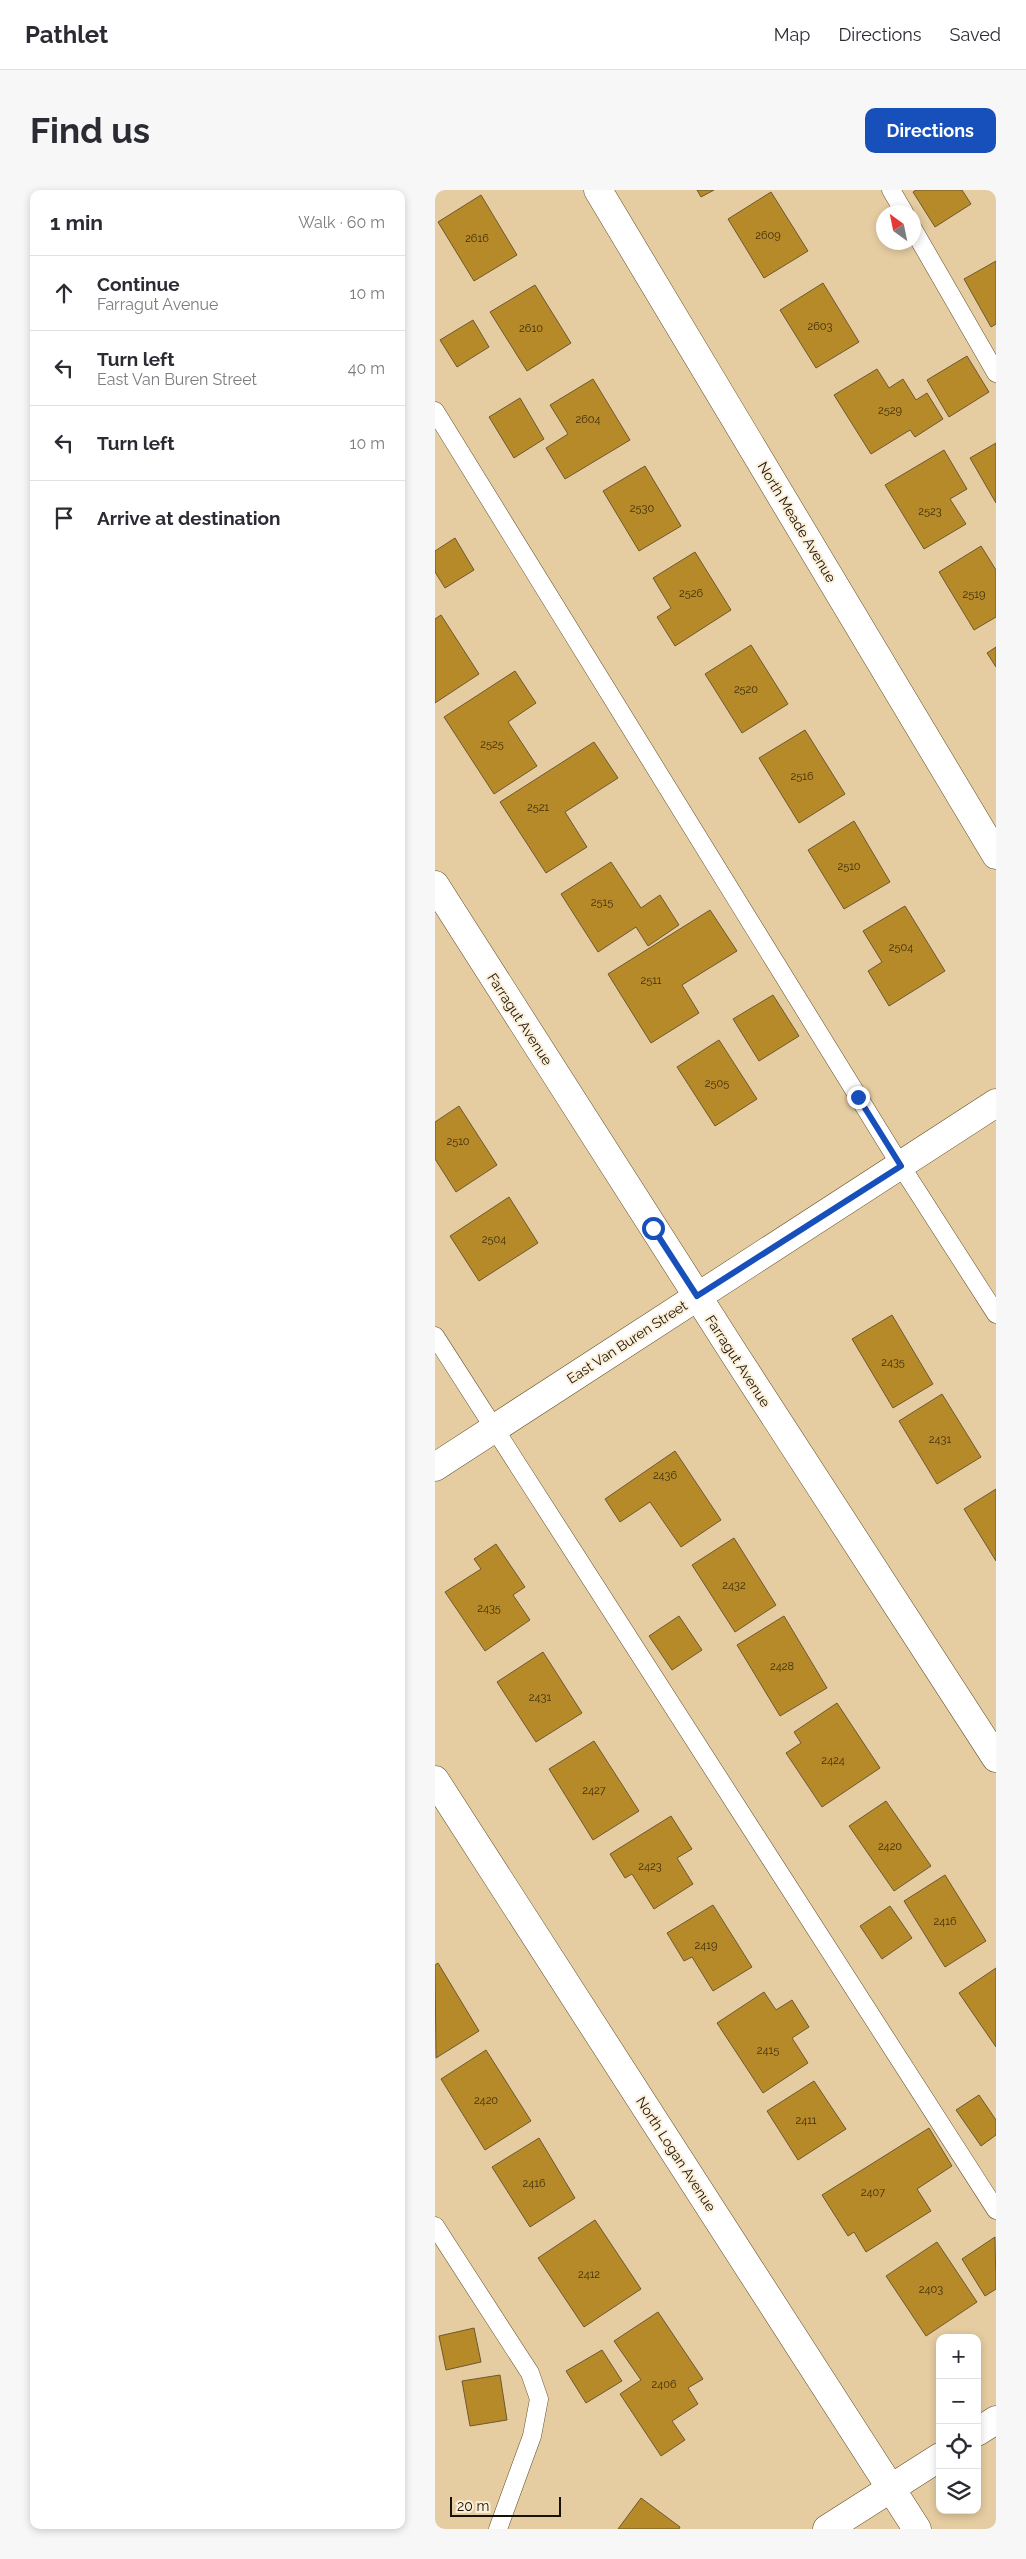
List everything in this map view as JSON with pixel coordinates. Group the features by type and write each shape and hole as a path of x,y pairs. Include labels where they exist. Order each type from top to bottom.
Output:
{"street":[{"name":"North Meade Avenue","path":"598,190 996,855"},
{"name":"Farragut Avenue","path":"435,885 697,1296 996,1758"},
{"name":"East Van Buren Street","path":"435,1467 996,1103"},
{"name":"North Logan Avenue","path":"435,1780 917,2529"},
{"path":"981,2429 996,2420"},
{"path":"827,2529 936,2459"}],"lane":[{"path":"891,190 900,205"},
{"path":"921,244 996,373"},
{"path":"435,411 901,1166 996,1314"},
{"path":"435,1336 996,2210"},
{"path":"435,2226 530,2373 539,2399 532,2436 498,2529"}],"building":[{"path":"697,190 714,190 701,197"},
{"path":"916,190 962,190 971,204 935,227 913,192"},
{"path":"771,192 808,251 764,278 728,219"},
{"path":"481,195 517,255 474,281 438,222"},
{"path":"996,261 996,324 991,327 964,279"},
{"path":"823,283 859,342 816,368 780,310"},
{"path":"535,285 571,343 527,371 490,312"},
{"path":"473,320 489,347 457,367 440,340"},
{"path":"967,356 989,392 949,417 927,380"},
{"path":"877,369 889,388 903,379 916,400 927,393 943,419 915,437 910,430 871,454 834,395"},
{"path":"593,379 630,440 565,479 546,448 568,434 550,405"},
{"path":"520,398 544,439 514,458 489,417"},
{"path":"996,443 996,503 970,458"},
{"path":"944,450 967,489 950,499 966,524 924,549 885,485"},
{"path":"645,466 681,526 639,551 603,491"},
{"path":"455,538 474,570 445,588 435,572 435,551"},
{"path":"981,546 996,570 996,617 974,630 939,572"},
{"path":"695,552 731,610 675,646 657,617 671,608 653,578"},
{"path":"441,615 479,674 435,703 435,619"},
{"path":"751,645 788,704 742,733 705,674"},
{"path":"996,647 996,667 987,653"},
{"path":"515,671 536,703 508,722 537,766 494,794 444,717"},
{"path":"805,730 845,794 799,823 759,758"},
{"path":"594,742 618,778 565,812 587,847 546,873 500,802"},
{"path":"854,821 890,882 844,909 808,850"},
{"path":"611,862 641,908 660,895 679,925 648,946 636,927 598,952 561,894"},
{"path":"905,906 945,971 889,1006 868,971 882,962 863,931"},
{"path":"710,910 737,951 682,985 699,1013 651,1043 608,974"},
{"path":"773,995 799,1036 759,1061 733,1019"},
{"path":"719,1040 757,1099 715,1126 677,1067"},
{"path":"459,1106 497,1165 456,1192 435,1159 435,1122"},
{"path":"509,1197 538,1243 479,1281 450,1236"},
{"path":"892,1315 933,1384 893,1408 852,1339"},
{"path":"942,1394 981,1457 937,1484 899,1421"},
{"path":"675,1451 721,1520 681,1547 650,1502 620,1522 605,1499"},
{"path":"996,1489 996,1561 964,1509"},
{"path":"734,1538 776,1605 735,1632 692,1565"},
{"path":"496,1544 525,1587 513,1595 530,1620 485,1651 445,1592 481,1569 474,1559"},
{"path":"679,1616 702,1650 672,1670 649,1636"},
{"path":"784,1616 827,1688 780,1716 737,1645"},
{"path":"543,1652 582,1713 536,1742 497,1682"},
{"path":"837,1703 880,1768 822,1807 786,1753 801,1743 794,1732"},
{"path":"594,1741 639,1811 593,1840 549,1769"},
{"path":"886,1801 931,1866 894,1891 849,1826"},
{"path":"671,1816 692,1849 677,1858 693,1884 654,1909 632,1874 625,1878 610,1854"},
{"path":"945,1875 986,1941 945,1967 904,1901"},
{"path":"713,1905 752,1967 713,1991 692,1957 684,1961 667,1933"},
{"path":"890,1906 912,1938 882,1959 860,1926"},
{"path":"438,1963 479,2031 436,2058 435,1965"},
{"path":"996,1968 996,2047 959,1993"},
{"path":"764,1992 776,2010 792,2000 809,2027 792,2038 808,2063 763,2093 717,2023"},
{"path":"486,2050 531,2121 485,2150 441,2079"},
{"path":"814,2081 846,2129 798,2160 767,2111"},
{"path":"979,2095 996,2120 996,2135 981,2146 956,2110"},
{"path":"929,2128 952,2166 917,2189 931,2211 866,2252 854,2232 848,2236 822,2195"},
{"path":"539,2138 575,2198 530,2227 492,2167"},
{"path":"595,2220 641,2289 584,2327 538,2258"},
{"path":"995,2237 996,2289 985,2296 962,2259"},
{"path":"937,2242 977,2302 926,2336 886,2276"},
{"path":"658,2312 703,2379 688,2388 698,2404 672,2421 685,2440 661,2456 620,2394 641,2380 614,2341"},
{"path":"474,2328 481,2362 446,2370 439,2336"},
{"path":"602,2350 622,2381 586,2403 566,2371"},
{"path":"500,2375 507,2420 470,2426 462,2381"},
{"path":"641,2498 680,2527 679,2529 618,2529"}],"route":[{"path":"653,1228 697,1296 901,1166 858,1097"}]}
